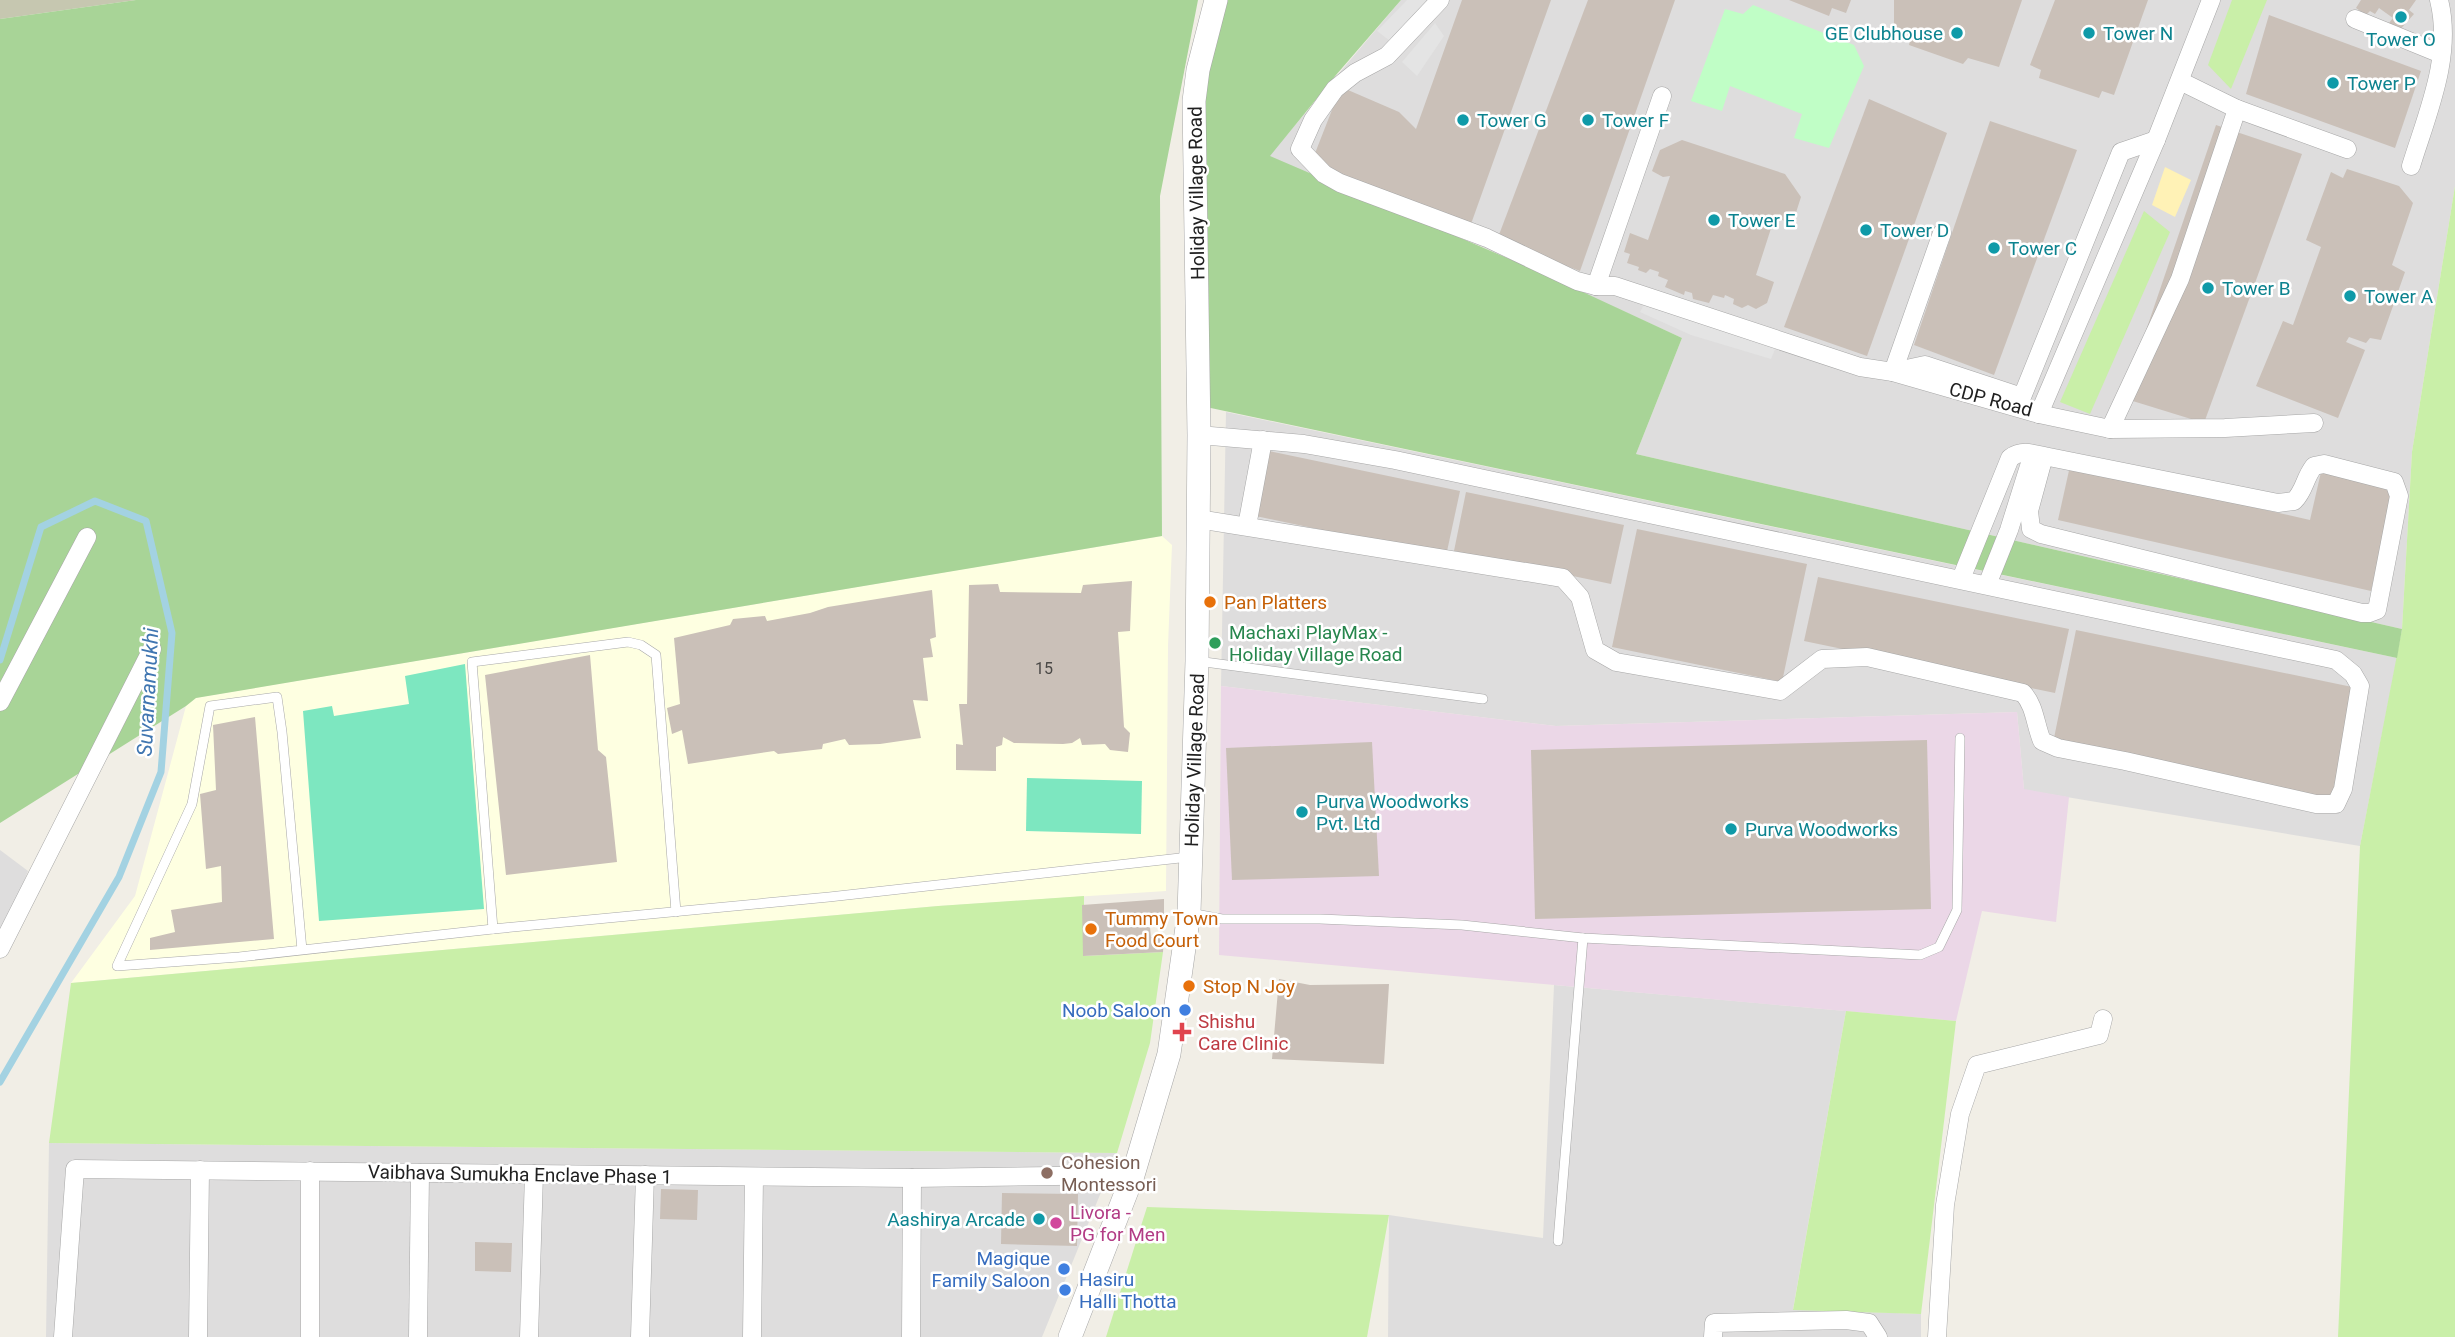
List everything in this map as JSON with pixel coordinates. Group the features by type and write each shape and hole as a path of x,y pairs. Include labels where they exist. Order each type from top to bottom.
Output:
{"street":[{"name":"Holiday Village Road","path":"1070,1337 1133,1175 1169,1054 1189,913 1198,661 1199,435 1194,101 1198,70 1216,0"},
{"name":"CDP Road","path":"1440,0 1387,56 1355,73 1335,89 1313,120 1300,149 1324,174 1340,183 1487,238 1577,281 1596,286 1615,286 1860,367 1893,372 2039,414 2156,141 2211,0"},
{"path":"2411,166 2440,72 2444,18 2439,0"},
{"path":"2355,19 2441,54"},
{"path":"2180,81 2238,109 2347,149"},
{"path":"1596,286 1662,96"},
{"path":"2110,429 2180,279 2238,109"},
{"path":"1893,372 1925,365 2022,397 2121,152 2156,141"},
{"path":"1893,372 1942,233"},
{"path":"2039,414 2110,429 2225,428 2314,423"},
{"path":"1198,519 1563,578 1580,597 1595,650 1616,662 1780,691 1822,659 1867,657 2023,693 2033,703 2035,723 2042,741 2058,748 2316,804 2336,804 2343,789 2360,686 2353,674 2336,660 1395,460 1304,444 1199,435"},
{"path":"1247,526 1264,440"},
{"path":"1961,579 2010,458 2023,452 2038,455 2278,503 2294,501 2303,492 2306,477 2314,466 2323,464 2394,482 2399,496 2377,610 2362,613 2041,534 2031,529 2029,511 2038,455"},
{"path":"1987,585 2038,455"},
{"path":"0,702 87,537"},
{"path":"0,949 152,649"},
{"path":"1937,1337 1945,1205 1960,1114 1977,1065 2099,1035 2102,1019"},
{"name":"Vaibhava Sumukha Enclave Phase 1","path":"64,1337 75,1169 912,1178 1133,1175"},
{"path":"198,1337 200,1170"},
{"path":"310,1171 310,1337"},
{"path":"418,1337 420,1173"},
{"path":"528,1337 534,1174"},
{"path":"640,1337 645,1175"},
{"path":"752,1337 754,1177"},
{"path":"912,1178 912,1337"},
{"path":"1713,1337 1714,1323 1846,1320 1869,1323 1878,1337"}],"lane":[{"path":"493,929 472,662 628,642 641,645 656,654 676,912"},
{"path":"1198,661 1483,699"},
{"path":"302,950 277,697 210,706 192,804 117,966 302,950 1191,857"},
{"path":"1189,913 1222,919 1320,919 1462,925 1583,939 1920,955 1938,947 1957,910 1960,738"},
{"path":"1558,1241 1583,939"}],"shaded area":[{"path":"0,0 136,0 0,19"},
{"path":"1401,0 2455,0 2455,186 2412,452 2402,629 1636,454 1682,338 1469,241 1269,156"},
{"path":"1407,0 1435,0 1394,44 1377,31"},
{"path":"1435,23 1444,36 1417,76 1402,62"},
{"path":"1647,299 1778,342 1771,359 1691,335 1640,312"},
{"path":"1226,412 2397,658 2360,846 2024,790 2017,712 1556,726 1221,686"},
{"path":"1162,536 1172,545 1168,646 1166,891 938,906 71,983 135,896 186,706 195,698"},
{"path":"1221,686 1556,726 2017,712 2024,789 2069,797 2056,922 1982,911 1956,1021 1219,955"},
{"path":"0,850 28,871 0,943"},
{"path":"1554,985 1846,1011 1793,1309 1921,1314 1921,1337 1388,1337 1389,1215 1543,1238"},
{"path":"49,1143 1117,1153 1042,1337 46,1337"}],"green space":[{"path":"136,0 1198,0 1160,196 1162,536 196,698 0,823 0,19"},
{"path":"1226,0 1401,0 1270,156 1542,273 1682,338 1636,454 2402,629 2397,658 1206,407 1192,140"},
{"path":"2232,0 2267,0 2231,89 2208,65"},
{"path":"1753,5 1854,45 1864,66 1829,148 1794,138 1802,114 1730,86 1722,111 1691,101 1725,9 1743,14"},
{"path":"2455,186 2455,1337 2338,1337 2360,846 2402,629 2412,452"},
{"path":"2144,211 2170,232 2090,414 2060,402"},
{"path":"465,664 484,909 319,921 303,711 332,706 334,716 409,704 405,676"},
{"path":"1027,778 1142,781 1141,834 1026,831"},
{"path":"1084,896 1084,956 1163,952 1150,1043 1117,1153 49,1143 71,983 938,906"},
{"path":"1846,1011 1956,1021 1921,1314 1793,1310"},
{"path":"1147,1207 1389,1215 1367,1337 1106,1337"}],"sand":[{"path":"2165,167 2191,180 2175,217 2152,205"}],"building":[{"name":"Tower G","path":"1462,0 1551,0 1471,224 1436,209 1370,189 1310,166 1341,87 1399,112 1416,129"},
{"name":"Tower F","path":"1588,0 1675,0 1580,271 1497,240"},
{"path":"1789,0 1851,0 1846,13 1832,8 1829,16"},
{"name":"GE Clubhouse","path":"1894,0 2022,0 1999,67 1968,58 1963,64 1909,45 1911,36 1894,30"},
{"name":"Tower N","path":"2055,0 2148,0 2114,95 2102,91 2099,98 2039,78 2041,70 2030,65"},
{"name":"Tower O","path":"2361,0 2416,0 2409,10 2414,14 2398,32 2389,23 2393,18 2379,8 2375,14 2370,11 2366,15 2356,8"},
{"name":"Tower P","path":"2269,15 2421,71 2395,148 2246,94"},
{"name":"Tower D","path":"1869,99 1947,133 1867,356 1784,327"},
{"name":"Tower C","path":"1990,121 2077,150 1994,375 1914,345"},
{"name":"Tower B","path":"2216,125 2302,154 2204,423 2123,398"},
{"name":"Tower E","path":"1682,140 1785,174 1801,197 1792,225 1775,216 1756,275 1774,282 1767,303 1756,309 1748,305 1742,308 1733,304 1734,299 1725,295 1724,298 1713,295 1709,303 1693,299 1692,293 1685,291 1684,295 1665,287 1668,280 1658,276 1659,272 1650,269 1646,273 1627,263 1630,254 1624,252 1630,233 1648,240 1670,176 1663,177 1652,171 1660,150"},
{"name":"Tower A","path":"2347,169 2399,186 2413,203 2392,265 2405,272 2381,340 2370,338 2366,343 2349,337 2346,342 2365,350 2338,418 2256,386 2283,321 2293,325 2321,247 2306,240 2331,172 2343,178"},
{"path":"1264,450 1460,491 1446,556 1251,515"},
{"path":"2070,466 2310,520 2321,472 2394,489 2371,591 2058,520"},
{"path":"1466,492 1624,525 1611,584 1454,551"},
{"path":"1637,529 1807,564 1782,682 1612,647"},
{"path":"1818,577 2069,629 2055,693 1804,641"},
{"path":"1132,581 1130,631 1118,632 1124,727 1130,733 1128,752 1110,750 1105,744 1082,745 1080,738 1063,744 1014,743 1003,737 1002,745 996,747 996,771 956,770 956,744 963,745 959,704 967,704 969,585 998,584 1000,592 1081,593 1083,585"},
{"path":"932,590 936,637 930,639 933,657 923,658 928,701 913,700 921,738 849,745 845,739 823,744 822,749 778,754 774,751 688,764 682,730 672,734 667,708 680,704 674,638 730,625 733,619 765,616 767,621 828,607"},
{"path":"2076,630 2357,688 2333,801 2053,743"},
{"path":"590,655 598,750 606,757 617,862 506,875 485,675"},
{"path":"255,717 274,939 150,950 150,938 175,932 171,910 222,902 221,866 206,869 200,794 216,790 213,725"},
{"name":"Purva Woodworks","path":"1927,740 1931,909 1535,919 1531,750"},
{"name":"Purva Woodworks Pvt. Ltd","path":"1372,742 1379,876 1232,880 1226,748"},
{"name":"Tummy Town Food Court","path":"1164,899 1164,917 1149,918 1151,937 1164,937 1163,952 1083,956 1082,905"},
{"path":"1279,979 1310,985 1389,984 1384,1064 1272,1059"},
{"path":"661,1189 698,1190 697,1220 660,1219"},
{"name":"Aashirya Arcade","path":"1002,1193 1078,1194 1077,1246 1001,1244"},
{"path":"475,1242 512,1243 511,1272 475,1271"}],"waterway":[{"name":"Suvarnamukhi","path":"0,660 41,527 95,501 146,521 172,633 161,772 119,877 0,1082"}],"place":[{"name":"Tower O","path":"2401,17"},
{"name":"GE Clubhouse","path":"1957,33"},
{"name":"Tower N","path":"2089,33"},
{"name":"Tower P","path":"2333,83"},
{"name":"Tower G","path":"1463,120"},
{"name":"Tower F","path":"1588,120"},
{"name":"Tower E","path":"1714,220"},
{"name":"Tower D","path":"1866,230"},
{"name":"Tower C","path":"1994,248"},
{"name":"Tower B","path":"2208,288"},
{"name":"Tower A","path":"2350,296"},
{"name":"Pan Platters","path":"1210,602"},
{"name":"Machaxi PlayMax - Holiday Village Road","path":"1215,643"},
{"name":"Purva Woodworks Pvt. Ltd","path":"1302,812"},
{"name":"Purva Woodworks","path":"1731,829"},
{"name":"Tummy Town Food Court","path":"1091,929"},
{"name":"Stop N Joy","path":"1189,986"},
{"name":"Noob Saloon","path":"1185,1010"},
{"name":"Shishu Care Clinic","path":"1182,1032"},
{"name":"Cohesion Montessori","path":"1047,1173"},
{"name":"Aashirya Arcade","path":"1039,1219"},
{"name":"Livora - PG for Men","path":"1056,1223"},
{"name":"Magique Family Saloon","path":"1064,1269"},
{"name":"Hasiru Halli Thotta","path":"1065,1290"}]}
